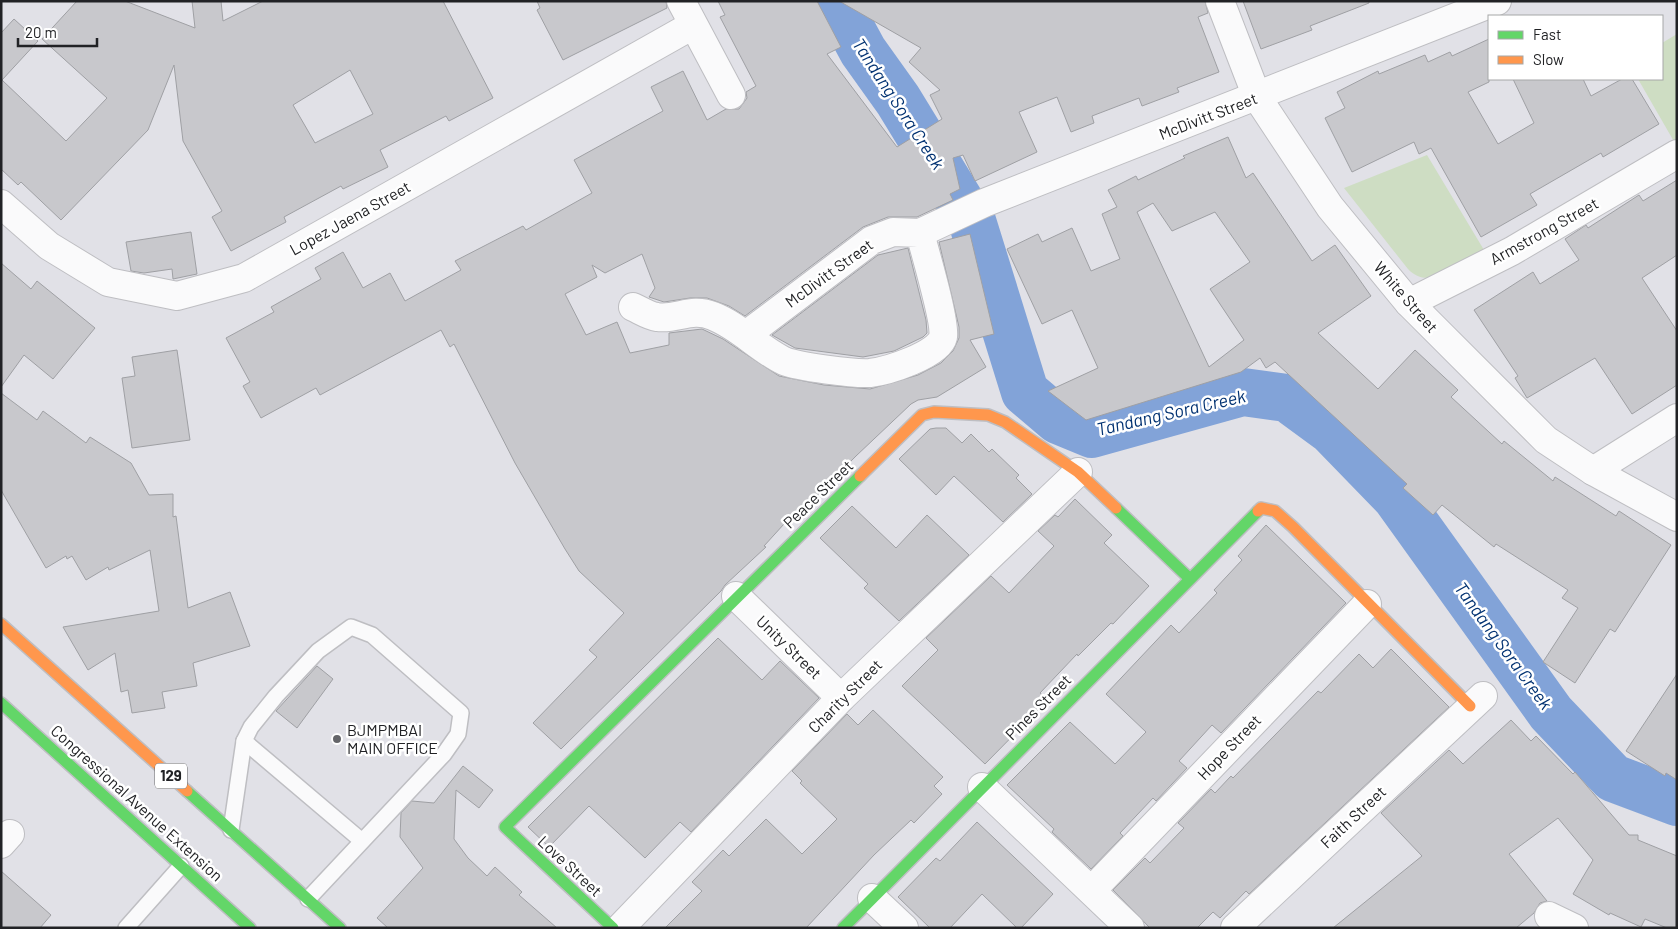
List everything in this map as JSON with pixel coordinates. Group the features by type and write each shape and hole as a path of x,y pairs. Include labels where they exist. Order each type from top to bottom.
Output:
{"street":[{"path":"681,1 732,95"},
{"name":"White Street","path":"1220,1 1257,97 1330,206 1409,303 1546,440 1593,471 1677,517"},
{"name":"McDivitt Street","path":"746,335 872,240 893,232 920,234 984,203 1497,1"},
{"name":"Lopez Jaena Street","path":"1,204 49,246 108,282 177,296 244,278 693,25"},
{"name":"Armstrong Street","path":"1409,303 1512,251 1677,154"},
{"path":"633,307 656,317 691,312 708,314 746,335 785,361 855,372 883,371 931,352 939,345 943,337 943,328 920,234"},
{"name":"Peace Street","path":"505,827 736,596 922,415 934,412 988,416 1005,422 1078,472 1189,578"},
{"path":"1593,471 1677,418"},
{"name":"Charity Street","path":"620,928 841,698 1078,472"},
{"name":"Faith Street","path":"1235,928 1476,701 1367,604 1275,511 1261,508 1256,510"},
{"name":"Pines Street","path":"843,928 1256,510"},
{"name":"Unity Street","path":"736,596 841,698"},
{"name":"Hope Street","path":"1092,890 1367,604"},
{"name":"129","path":"1,624 340,928"},
{"name":"Congressional Avenue Extension","path":"1,703 250,928"},
{"path":"982,787 1130,928"},
{"name":"Love Street","path":"505,827 613,928"},
{"path":"872,898 904,928"},
{"path":"1549,916 1574,928"}],"lane":[{"path":"231,830 244,741 276,696 318,652 351,627 372,635 461,713 458,734 444,754 308,899"},
{"path":"244,741 362,841"},
{"path":"126,928 181,866"}],"green space":[{"path":"1677,34 1676,145 1639,80 1663,80 1663,42"},
{"path":"1427,155 1484,250 1446,273 1426,278 1417,276 1408,269 1344,188"}],"building":[{"path":"77,1 125,1 195,28 192,1 221,1 223,21 263,1 443,1 493,98 449,121 446,116 380,150 388,167 343,189 341,186 284,217 286,222 231,251 212,217 222,211 183,141 174,65 148,130 61,220 21,182 18,185 1,169 1,33 14,19 38,41 2,80 66,141 107,98 42,39","holes":["350,70 373,114 315,143 293,105"]},
{"path":"537,1 666,1 667,8 563,60 537,10 540,8"},
{"path":"718,1 817,1 841,47 827,54 897,147 942,119 930,95 940,90 909,62 921,48 839,1 1205,1 1208,13 1198,17 1219,72 1177,88 1179,92 1142,106 1139,98 1092,116 1094,123 1071,132 1057,97 1019,112 1037,152 975,181 963,155 953,158 960,189 950,194 953,200 917,217 888,217 863,227 745,316 729,306 707,298 690,298 664,302 649,297 655,288 642,254 605,273 592,265 597,277 565,294 586,335 617,322 630,353 669,345 669,333 702,329 723,339 779,376 824,385 870,389 918,375 941,363 953,351 959,338 959,327 939,242 970,234 994,334 970,340 986,367 937,397 918,400 911,404 797,516 794,513 764,546 766,547 725,585 561,749 533,723 597,657 589,650 624,613 579,571 565,549 515,463 454,344 450,347 441,330 320,395 316,388 261,418 243,386 250,382 226,338 274,312 271,307 321,279 315,268 343,252 363,288 390,273 405,301 461,270 455,261 523,226 526,230 592,193 574,160 663,111 651,87 683,71 707,120 726,109 739,109 747,98 746,92 756,86 720,17 725,15"},
{"path":"1243,1 1369,1 1369,3 1310,26 1312,30 1261,49"},
{"path":"1488,39 1489,82 1468,92 1498,144 1534,123 1513,80 1583,80 1591,96 1620,80 1633,80 1659,124 1603,157 1601,153 1530,194 1537,205 1481,237 1431,148 1419,154 1414,142 1352,172 1325,118 1345,108 1337,92 1378,71 1379,74 1425,55 1428,62 1450,52 1452,56"},
{"path":"1228,137 1246,178 1253,173 1312,261 1335,245 1371,296 1318,333 1378,389 1415,350 1458,390 1451,397 1502,444 1504,441 1553,481 1555,477 1616,516 1619,511 1671,545 1615,632 1610,629 1575,683 1543,662 1578,608 1562,598 1568,590 1496,544 1494,547 1442,505 1433,515 1403,488 1407,484 1275,362 1266,368 1260,358 1241,372 1086,420 1048,391 1098,368 1072,310 1042,324 1007,249 1038,234 1042,242 1072,228 1091,271 1120,259 1102,214 1117,207 1108,190 1136,176 1138,180 1185,158 1183,156","holes":["1153,203 1172,231 1215,212 1250,262 1210,289 1244,340 1209,367 1137,212"]},
{"path":"1677,180 1677,255 1642,278 1677,331 1677,385 1632,414 1595,358 1527,398 1515,378 1518,376 1474,310 1533,272 1540,284 1579,260 1565,239 1586,225 1588,228 1639,195 1643,201"},
{"path":"191,232 197,274 173,279 172,269 144,273 131,271 126,242"},
{"path":"908,248 926,320 927,333 923,337 894,351 863,357 795,348 772,335 878,255"},
{"path":"1,263 31,289 37,281 95,328 53,379 24,355 1,387"},
{"path":"177,350 190,440 132,448 122,378 135,376 132,357"},
{"path":"1,393 37,420 43,411 86,443 90,437 131,463 149,495 173,494 173,517 176,516 188,608 230,592 250,646 193,663 197,686 162,692 165,708 132,713 128,690 121,692 115,653 88,670 63,627 159,611 150,550 109,570 108,567 86,580 72,556 67,559 66,556 46,568 1,490"},
{"path":"946,428 962,443 971,434 989,452 992,449 1019,475 1016,478 1032,494 1003,522 954,476 936,495 899,459 930,429"},
{"path":"1075,499 1112,535 1104,543 1149,586 1113,624 1111,623 1078,656 1077,654 1040,693 1048,700 985,764 902,686 938,650 926,638 991,576 1009,593 1054,546 1038,531 1055,515 1058,517"},
{"path":"852,506 896,548 927,515 969,555 899,621 864,588 868,584 820,538"},
{"path":"1266,525 1346,603 1221,733 1212,725 1179,761 1187,768 1156,801 1153,798 1120,833 1123,836 1091,869 1052,832 1054,829 1007,785 1070,722 1115,764 1146,732 1106,694 1171,625 1179,633 1217,593 1214,590 1242,560 1238,556"},
{"path":"718,638 762,680 780,661 819,698 691,832 680,822 645,858 589,806 549,847 528,827"},
{"path":"1391,649 1449,707 1249,894 1246,891 1220,918 1213,912 1197,928 1150,928 1113,890 1145,858 1150,863 1184,828 1178,823 1211,789 1215,793 1231,776 1233,778 1318,691 1321,693 1359,654 1373,668"},
{"path":"317,666 333,679 297,728 276,711"},
{"path":"1677,674 1677,780 1666,773 1665,776 1626,751"},
{"path":"873,710 943,777 934,786 942,794 914,823 911,820 874,855 806,928 665,928 702,891 692,882 723,850 729,856 766,819 802,854 837,819 800,783 802,781 792,771 847,714 858,725"},
{"path":"1511,720 1531,741 1536,736 1573,774 1575,772 1629,835 1638,835 1638,840 1677,856 1677,928 1667,928 1645,919 1641,927 1610,913 1609,915 1573,894 1593,860 1558,818 1509,854 1547,901 1540,903 1534,913 1516,928 1333,928 1422,856 1381,813 1449,750 1463,764"},
{"path":"463,766 493,790 479,808 456,790 454,839 468,858 487,876 495,867 522,892 519,895 557,928 388,928 377,918 423,868 400,837 401,813 412,801 434,803"},
{"path":"977,822 1053,894 1021,928 1017,928 982,894 950,928 930,928 898,897 936,858 940,861"},
{"path":"1,871 51,915 40,928 1,928"}],"waterway":[{"name":"Tandang Sora Creek","path":"836,1 863,51 898,100 972,221 1025,392 1058,420 1092,434 1243,392 1287,398 1332,431 1396,497 1551,713 1613,778 1677,802"}],"traffic: fast":[{"path":"613,928 505,827 860,476"},
{"path":"1116,508 1189,578"},
{"path":"843,928 1258,511"},
{"path":"1,703 250,928"},
{"path":"187,791 340,928"}],"traffic: slow":[{"path":"860,476 922,415 934,412 988,415 1005,422 1078,472 1116,508"},
{"path":"1258,511 1261,508 1275,511 1293,527 1470,706"},
{"path":"1,624 187,791"}],"place":[{"name":"BJMPMBAI MAIN OFFICE","path":"337,739"}]}
